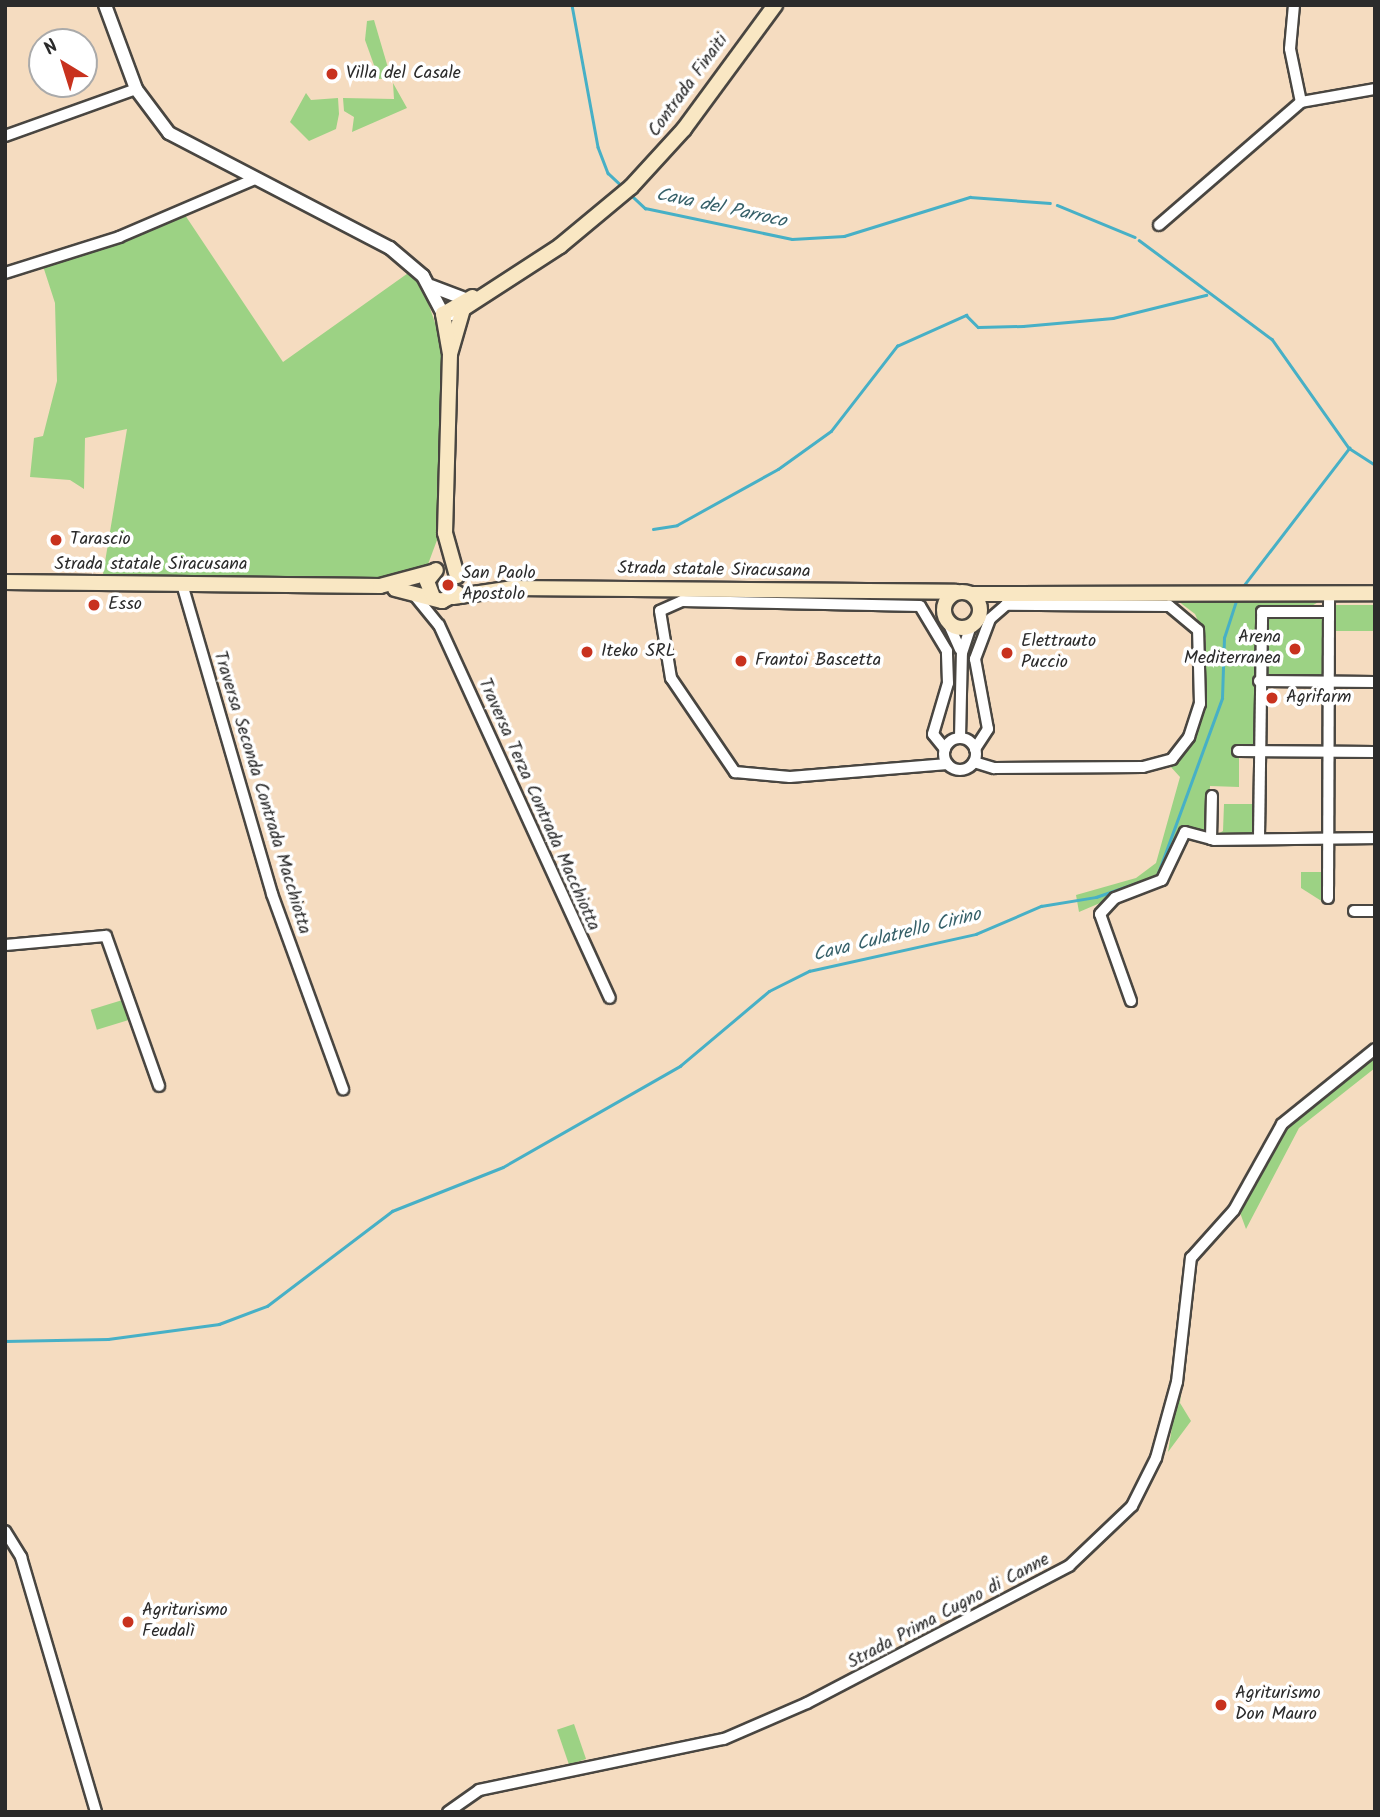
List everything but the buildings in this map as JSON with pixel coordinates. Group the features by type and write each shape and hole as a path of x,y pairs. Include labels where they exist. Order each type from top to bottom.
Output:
{"main road":[{"name":"Contrada Finaiti","path":"443,314 560,246 626,191 684,130 775,5"},
{"path":"450,354 464,304"},
{"path":"434,590 445,533 450,354 443,314"},
{"path":"445,533 455,573"},
{"path":"455,573 513,588"},
{"path":"380,586 434,590 455,573"},
{"path":"434,590 455,573"},
{"name":"Strada statale Siracusana","path":"5,582 380,586"},
{"path":"380,586 402,590 513,588"},
{"name":"Strada statale Siracusana","path":"513,588 1014,593"},
{"path":"915,592 945,616 975,622 1014,593 1375,593"},
{"path":"945,616 956,592"},
{"path":"972,594 975,622"},
{"path":"1329,594 1375,598"}],"street":[{"path":"105,5 135,89 169,133 390,248 429,283 464,304"},
{"path":"1294,5 1290,48 1301,102"},
{"path":"5,136 135,89"},
{"path":"1159,225 1301,102 1375,89"},
{"path":"5,273 119,237 255,179"},
{"path":"429,283 443,314"},
{"name":"Traversa Seconda Contrada Macchiotta","path":"182,584 272,894 344,1089"},
{"path":"434,590 439,625"},
{"name":"Traversa Terza Contrada Macchiotta","path":"434,590 439,625 610,998"},
{"path":"1328,898 1329,594"},
{"path":"947,764 945,749 933,734 948,683 947,651 933,618 920,606 682,601 660,611 671,678 735,772 790,777 947,764 961,770 974,762 993,768 1143,767 1171,759 1189,737 1200,704 1198,631 1169,606 1006,606 990,619 977,650 975,685 988,737 975,749 974,762"},
{"path":"1259,837 1258,752 1262,612 1329,612"},
{"path":"945,616 961,653"},
{"path":"960,738 961,653 975,622"},
{"path":"1259,681 1375,682"},
{"path":"945,749 960,738"},
{"path":"960,738 975,749"},
{"path":"1238,751 1375,752"},
{"path":"1211,839 1212,796"},
{"path":"1132,1001 1100,914 1115,898 1162,880 1185,832 1211,839 1375,838"},
{"path":"1354,911 1375,911"},
{"path":"5,945 106,936 159,1086"},
{"name":"Strada Prima Cugno di Canne","path":"448,1812 479,1790 684,1752 724,1738 830,1692 1069,1566 1132,1506 1156,1458 1177,1382 1185,1274 1194,1253 1234,1210 1282,1124 1375,1049"},
{"path":"5,1531 22,1557 96,1812"}],"green space":[{"path":"374,20 391,78 379,79 365,40 367,21"},
{"path":"393,83 407,108 352,132 354,117 344,111 343,98 394,99"},
{"path":"306,93 311,100 338,98 339,114 336,129 309,141 290,122"},
{"path":"185,215 283,362 411,271 422,285 443,346 440,532 427,567 388,578 103,574 127,429 85,438 84,489 70,480 30,477 34,438 43,436 57,381 55,303 43,266"},
{"path":"1174,598 1325,598 1310,607 1259,610 1256,748 1232,755 1239,756 1239,787 1210,786 1208,835 1183,830 1161,877 1079,912 1076,895 1136,878 1156,863 1180,777 1170,766 1190,745 1203,713 1206,639 1195,614"},
{"path":"1335,605 1373,605 1373,631 1335,631"},
{"name":"Arena Mediterranea","path":"1267,616 1325,616 1325,676 1267,676"},
{"path":"1224,804 1254,804 1254,834 1216,835 1223,831"},
{"path":"1301,872 1324,872 1323,902 1301,888"},
{"path":"129,998 135,1018 97,1030 91,1010"},
{"path":"1375,1055 1375,1068 1299,1128 1246,1229 1239,1210 1285,1126"},
{"path":"1192,1303 1180,1403 1191,1421 1168,1452"},
{"path":"574,1724 586,1759 569,1765 557,1730"}],"waterway":[{"name":"Cava del Parroco","path":"572,5 598,147 608,173 623,187"},
{"name":"Cava del Parroco","path":"630,194 645,208 792,239 844,236 970,197 1050,203"},
{"name":"Cava del Parroco","path":"1057,205 1135,237"},
{"name":"Cava del Parroco","path":"1139,240 1272,339 1349,448 1375,465"},
{"path":"653,529 677,525 778,469 831,431 897,346 966,315 978,327 1023,326 1113,318 1206,295"},
{"name":"Cava Culatrello Cirino","path":"1241,589 1349,448"},
{"name":"Cava Culatrello Cirino","path":"5,1341 108,1339 219,1324 267,1306 392,1211 503,1167 680,1066 769,991 809,971 976,934 1041,906 1096,897 1157,876 1222,698 1224,638 1237,598"}],"place":[{"name":"Villa del Casale","path":"332,74"},
{"name":"Tarascio","path":"56,540"},
{"name":"San Paolo Apostolo","path":"448,585"},
{"name":"Esso","path":"94,605"},
{"name":"Arena Mediterranea","path":"1295,649"},
{"name":"Iteko SRL","path":"587,652"},
{"name":"Elettrauto Puccio","path":"1007,653"},
{"name":"Frantoi Bascetta","path":"741,661"},
{"name":"Agrifarm","path":"1272,698"},
{"name":"Agriturismo Feudalì","path":"128,1622"},
{"name":"Agriturismo Don Mauro","path":"1221,1705"}]}
